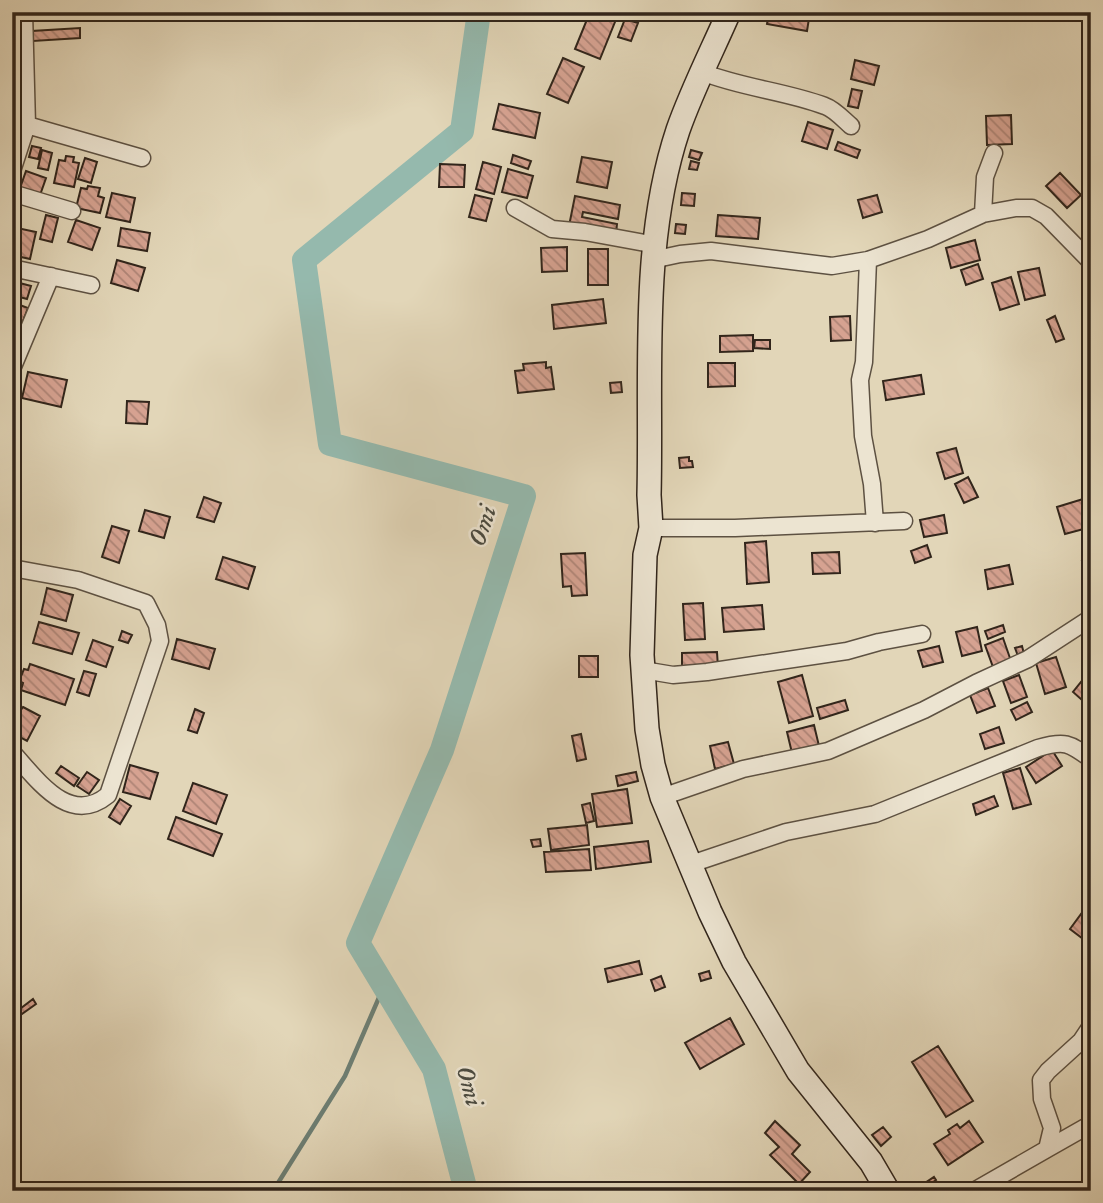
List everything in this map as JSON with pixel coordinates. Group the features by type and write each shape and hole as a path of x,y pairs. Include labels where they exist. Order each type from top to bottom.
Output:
{"main road":[{"path":"729,12 678,130 665,181 654,253 649,495 651,528 645,555 643,670 647,729 662,797 734,962 798,1071 871,1162 888,1191"}],"street":[{"path":"12,172 27,125 18,58 24,12"},
{"path":"702,72 729,82 827,106 851,126"},
{"path":"27,125 142,158"},
{"path":"983,214 985,177 994,153"},
{"path":"12,193 72,211"},
{"path":"515,208 552,229 585,233 654,253 711,251 832,266 868,260 928,239 983,214 1032,208 1046,216 1091,262"},
{"path":"868,260 864,362 860,380 862,425 872,484 875,523"},
{"path":"12,268 91,285"},
{"path":"12,369 51,276"},
{"path":"651,528 735,528 904,521"},
{"path":"12,568 78,580 146,603 157,625 160,641 108,795 97,803 84,807 71,805 49,792 12,752"},
{"path":"662,797 743,769 828,751 924,710 1028,659 1091,618"},
{"path":"643,670 673,675 707,672 848,651 922,634"},
{"path":"691,864 786,832 874,814 1057,742 1069,743 1091,759"},
{"path":"1047,1149 1052,1128 1042,1099 1041,1080 1081,1041 1091,1026"},
{"path":"974,1191 1026,1158 1091,1124"},
{"path":"871,1162 896,1191"}],"building":[{"path":"590,12 619,12 600,59 575,49"},
{"path":"657,12 677,12 675,18"},
{"path":"769,12 810,12 807,31 767,24"},
{"path":"625,19 638,23 631,41 618,37"},
{"path":"80,28 80,38 33,41 32,31"},
{"path":"563,58 584,67 568,103 547,94"},
{"path":"855,60 879,66 874,85 851,79"},
{"path":"852,89 862,91 858,108 848,106"},
{"path":"499,104 540,113 535,138 493,129"},
{"path":"1011,115 1012,144 987,145 986,116"},
{"path":"808,122 833,130 827,149 802,141"},
{"path":"838,142 860,150 857,158 835,150"},
{"path":"32,146 41,148 38,159 29,157"},
{"path":"42,150 52,153 48,170 38,168"},
{"path":"691,150 702,153 699,160 689,157"},
{"path":"513,155 531,161 528,169 511,163"},
{"path":"66,156 74,157 73,162 79,163 74,187 54,183 59,160 65,161"},
{"path":"582,157 612,162 607,188 577,182"},
{"path":"85,158 97,162 91,183 78,179"},
{"path":"691,161 699,163 697,170 689,169"},
{"path":"483,162 501,167 494,194 476,189"},
{"path":"440,164 465,165 464,187 439,187"},
{"path":"508,169 533,176 527,198 502,192"},
{"path":"26,171 46,178 39,198 19,191"},
{"path":"1060,173 1081,195 1067,208 1046,186"},
{"path":"88,186 100,188 98,196 104,198 100,213 76,208 81,188 87,189"},
{"path":"112,193 135,198 130,222 106,217"},
{"path":"682,193 695,194 694,206 681,205"},
{"path":"475,195 492,199 486,221 469,217"},
{"path":"877,195 882,212 863,218 858,200"},
{"path":"575,196 620,205 618,219 583,212 582,217 617,224 616,234 569,226"},
{"path":"46,215 58,218 52,242 40,239"},
{"path":"718,215 760,218 758,239 716,236"},
{"path":"76,220 100,228 92,250 68,242"},
{"path":"676,224 686,225 685,234 675,233"},
{"path":"17,228 36,232 30,259 12,255"},
{"path":"121,228 150,233 147,251 118,246"},
{"path":"975,240 980,260 951,268 946,248"},
{"path":"567,247 567,271 542,272 541,248"},
{"path":"588,249 608,249 608,285 588,285"},
{"path":"117,260 145,268 138,291 111,283"},
{"path":"978,264 983,279 966,285 961,270"},
{"path":"1039,268 1045,295 1025,300 1018,272"},
{"path":"1011,277 1019,304 1000,310 992,283"},
{"path":"12,281 31,286 27,299 12,295"},
{"path":"603,299 606,323 554,329 552,305"},
{"path":"12,302 28,308 20,329 12,326"},
{"path":"850,316 851,340 831,341 830,317"},
{"path":"1055,316 1064,339 1056,342 1047,320"},
{"path":"753,335 753,351 720,352 720,336"},
{"path":"755,340 770,340 770,349 754,348"},
{"path":"546,362 546,368 551,367 554,389 518,393 515,371 524,370 523,364"},
{"path":"708,363 735,363 735,386 708,387"},
{"path":"28,372 67,380 61,407 22,398"},
{"path":"921,375 924,394 886,400 883,381"},
{"path":"621,382 622,392 611,393 610,383"},
{"path":"127,401 149,402 147,424 126,423"},
{"path":"956,448 963,473 945,479 937,453"},
{"path":"689,457 693,467 680,468 679,458"},
{"path":"968,477 978,497 964,503 955,484"},
{"path":"204,497 221,503 214,522 197,517"},
{"path":"1083,499 1091,527 1065,534 1057,507"},
{"path":"145,510 170,517 164,538 139,531"},
{"path":"944,515 947,533 924,537 920,520"},
{"path":"112,526 129,531 119,563 102,557"},
{"path":"766,541 769,582 747,584 745,543"},
{"path":"927,545 931,557 915,563 911,551"},
{"path":"839,552 840,573 813,574 812,553"},
{"path":"585,553 587,595 572,596 571,586 563,587 561,554"},
{"path":"223,557 255,567 248,589 216,579"},
{"path":"1091,558 1091,571 1086,573 1082,561"},
{"path":"1009,565 1013,584 988,589 985,570"},
{"path":"47,588 73,595 66,621 41,614"},
{"path":"703,603 705,639 685,640 683,604"},
{"path":"762,605 764,629 724,632 722,608"},
{"path":"39,622 79,633 72,654 33,643"},
{"path":"1003,625 1005,632 988,639 985,631"},
{"path":"977,627 982,651 962,656 956,632"},
{"path":"122,631 132,635 128,643 119,640"},
{"path":"1003,638 1011,661 993,667 985,645"},
{"path":"177,639 215,649 209,669 172,659"},
{"path":"93,640 113,647 106,667 86,660"},
{"path":"939,646 943,662 923,667 918,651"},
{"path":"1022,646 1024,654 1018,656 1015,648"},
{"path":"717,652 718,668 682,669 682,653"},
{"path":"579,656 598,656 598,677 579,677"},
{"path":"1056,657 1066,687 1045,694 1036,663"},
{"path":"30,664 74,679 65,705 21,690 23,683 19,681 24,669 28,670"},
{"path":"84,671 96,674 89,696 77,692"},
{"path":"802,675 813,716 789,723 778,682"},
{"path":"1019,675 1027,697 1011,703 1003,681"},
{"path":"1085,677 1091,682 1090,707 1073,692"},
{"path":"988,688 995,706 977,713 970,695"},
{"path":"845,700 848,710 820,719 817,708"},
{"path":"1027,702 1032,712 1016,720 1011,710"},
{"path":"23,707 40,716 27,741 12,733 12,716 14,712 18,714"},
{"path":"195,709 204,713 197,733 188,730"},
{"path":"814,725 819,746 792,753 787,732"},
{"path":"999,727 1004,743 985,749 980,734"},
{"path":"581,734 586,759 577,761 572,736"},
{"path":"728,742 734,764 715,769 710,746"},
{"path":"1052,750 1062,766 1036,783 1026,767"},
{"path":"130,765 158,773 150,799 123,792"},
{"path":"61,766 79,778 74,786 56,773"},
{"path":"1020,768 1031,804 1013,809 1003,773"},
{"path":"87,772 99,780 89,794 77,786"},
{"path":"636,772 638,781 618,786 616,776"},
{"path":"193,783 227,795 216,824 183,811"},
{"path":"627,789 632,823 597,827 592,794"},
{"path":"994,796 998,806 976,815 973,804"},
{"path":"120,799 131,806 120,824 109,817"},
{"path":"590,803 594,821 586,823 582,805"},
{"path":"176,817 222,834 213,856 168,839"},
{"path":"587,825 589,845 551,850 548,829"},
{"path":"540,839 541,846 533,847 531,840"},
{"path":"648,841 651,862 596,869 594,847"},
{"path":"589,849 591,870 546,872 544,852"},
{"path":"1084,910 1091,915 1091,945 1070,929"},
{"path":"639,961 642,974 608,982 605,969"},
{"path":"709,971 711,978 701,981 699,974"},
{"path":"661,976 665,987 655,991 651,980"},
{"path":"33,999 36,1004 19,1016 16,1012"},
{"path":"730,1018 744,1044 700,1069 685,1043"},
{"path":"938,1046 973,1101 946,1117 912,1062"},
{"path":"775,1121 800,1145 792,1154 810,1172 799,1184 770,1155 779,1147 765,1133"},
{"path":"969,1121 983,1142 948,1165 934,1144 950,1134 948,1130 957,1124 960,1128"},
{"path":"883,1127 891,1137 881,1146 872,1135"},
{"path":"934,1177 936,1180 925,1188 922,1185"}],"waterway":[{"name":"Omi","path":"466,1191 434,1069 358,943 442,750 524,496 330,444 304,260 462,131 479,12"},
{"path":"273,1191 345,1076 384,986"}]}
